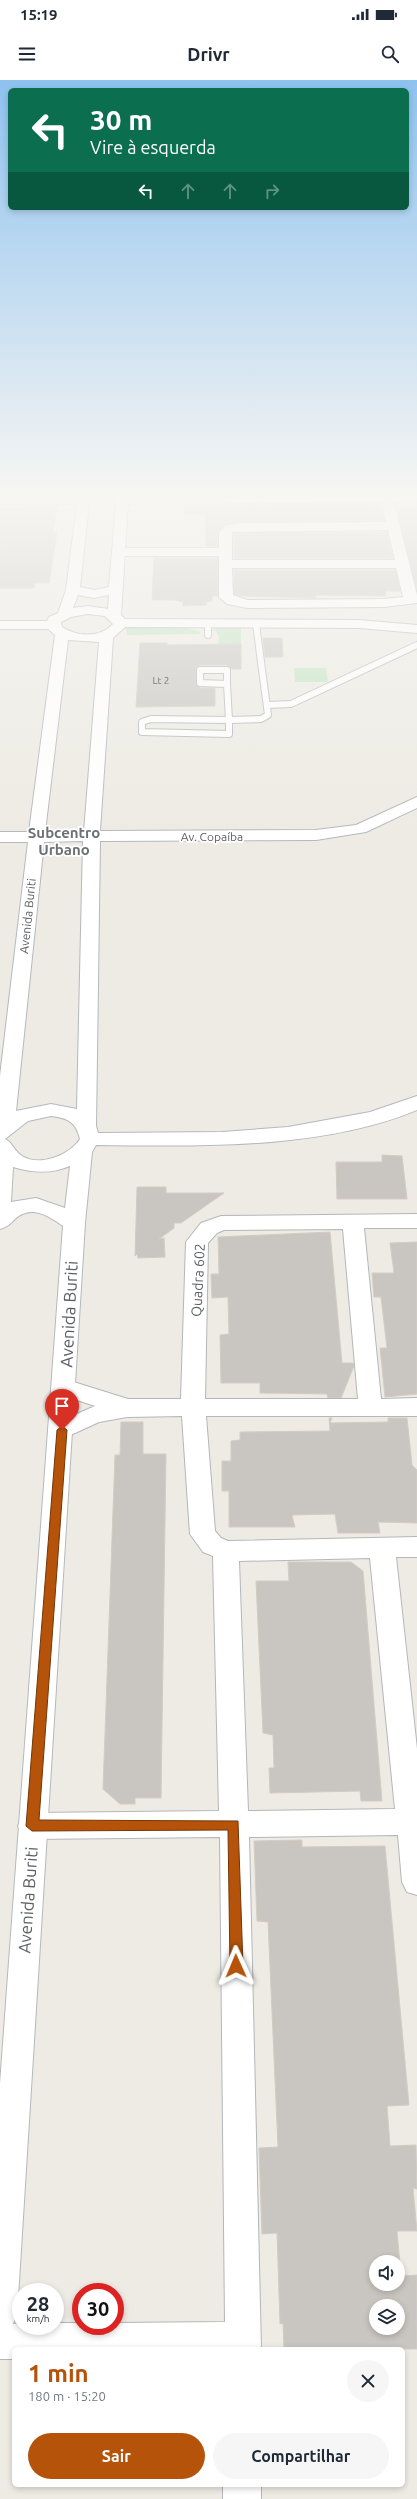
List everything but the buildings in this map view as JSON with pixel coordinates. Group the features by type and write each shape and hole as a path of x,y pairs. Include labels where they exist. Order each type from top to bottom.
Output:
{"street":[{"path":"64,614 67,607"},
{"path":"0,625 58,629 78,638 106,635 117,630 117,607"},
{"path":"58,629 54,620 64,614 88,610 117,619 208,629 256,624 359,624 417,629"},
{"name":"Avenida Buriti","path":"0,1207 2,1139 36,842 58,629"},
{"name":"Avenida Buriti","path":"0,2314 9,2046 32,1826 62,1430 74,1223 86,1139 91,842 106,635"},
{"name":"Av. Copaíba","path":"91,842 316,835 360,829 417,802"},
{"name":"Av. Copaíba","path":"0,837 36,842 294,846 330,843 376,832 417,815"},
{"name":"Av. Copaíba","path":"0,847 36,842"},
{"path":"86,1139 79,1118 53,1110 24,1113 12,1119 2,1139 12,1158 35,1166 61,1163 86,1139 251,1137 299,1133 374,1118 417,1102"},
{"path":"0,1222 14,1209 34,1204 56,1210 74,1223"},
{"name":"Quadra 602","path":"226,1551 212,1545 202,1534 193,1407 197,1242 202,1234 209,1228 221,1223 417,1221"},
{"path":"353,1222 370,1407"},
{"path":"64,1387 95,1399 127,1408"},
{"path":"62,1430 94,1415 127,1408 417,1407"},
{"path":"382,1548 417,1882"},
{"path":"0,2341 244,2345 234,1825 226,1551 417,1548"},
{"path":"32,1826 410,1822"},
{"path":"242,2487 242,2499"}],"lane":[{"path":"227,684 229,720 229,734 142,732 142,722 146,720 229,720 266,718 268,715 267,705 256,624"},
{"path":"267,705 291,704 417,645"}],"green space":[{"path":"126,628 185,628 199,631 200,634 127,635"},
{"path":"218,628 241,628 241,644 218,644 219,637 216,631 212,630"},
{"path":"294,668 326,668 328,682 295,682"}],"district":[{"name":"Subcentro Urbano","path":"64,842"}],"route":[{"path":"62,1430 32,1826 234,1825 236,1966"}]}
